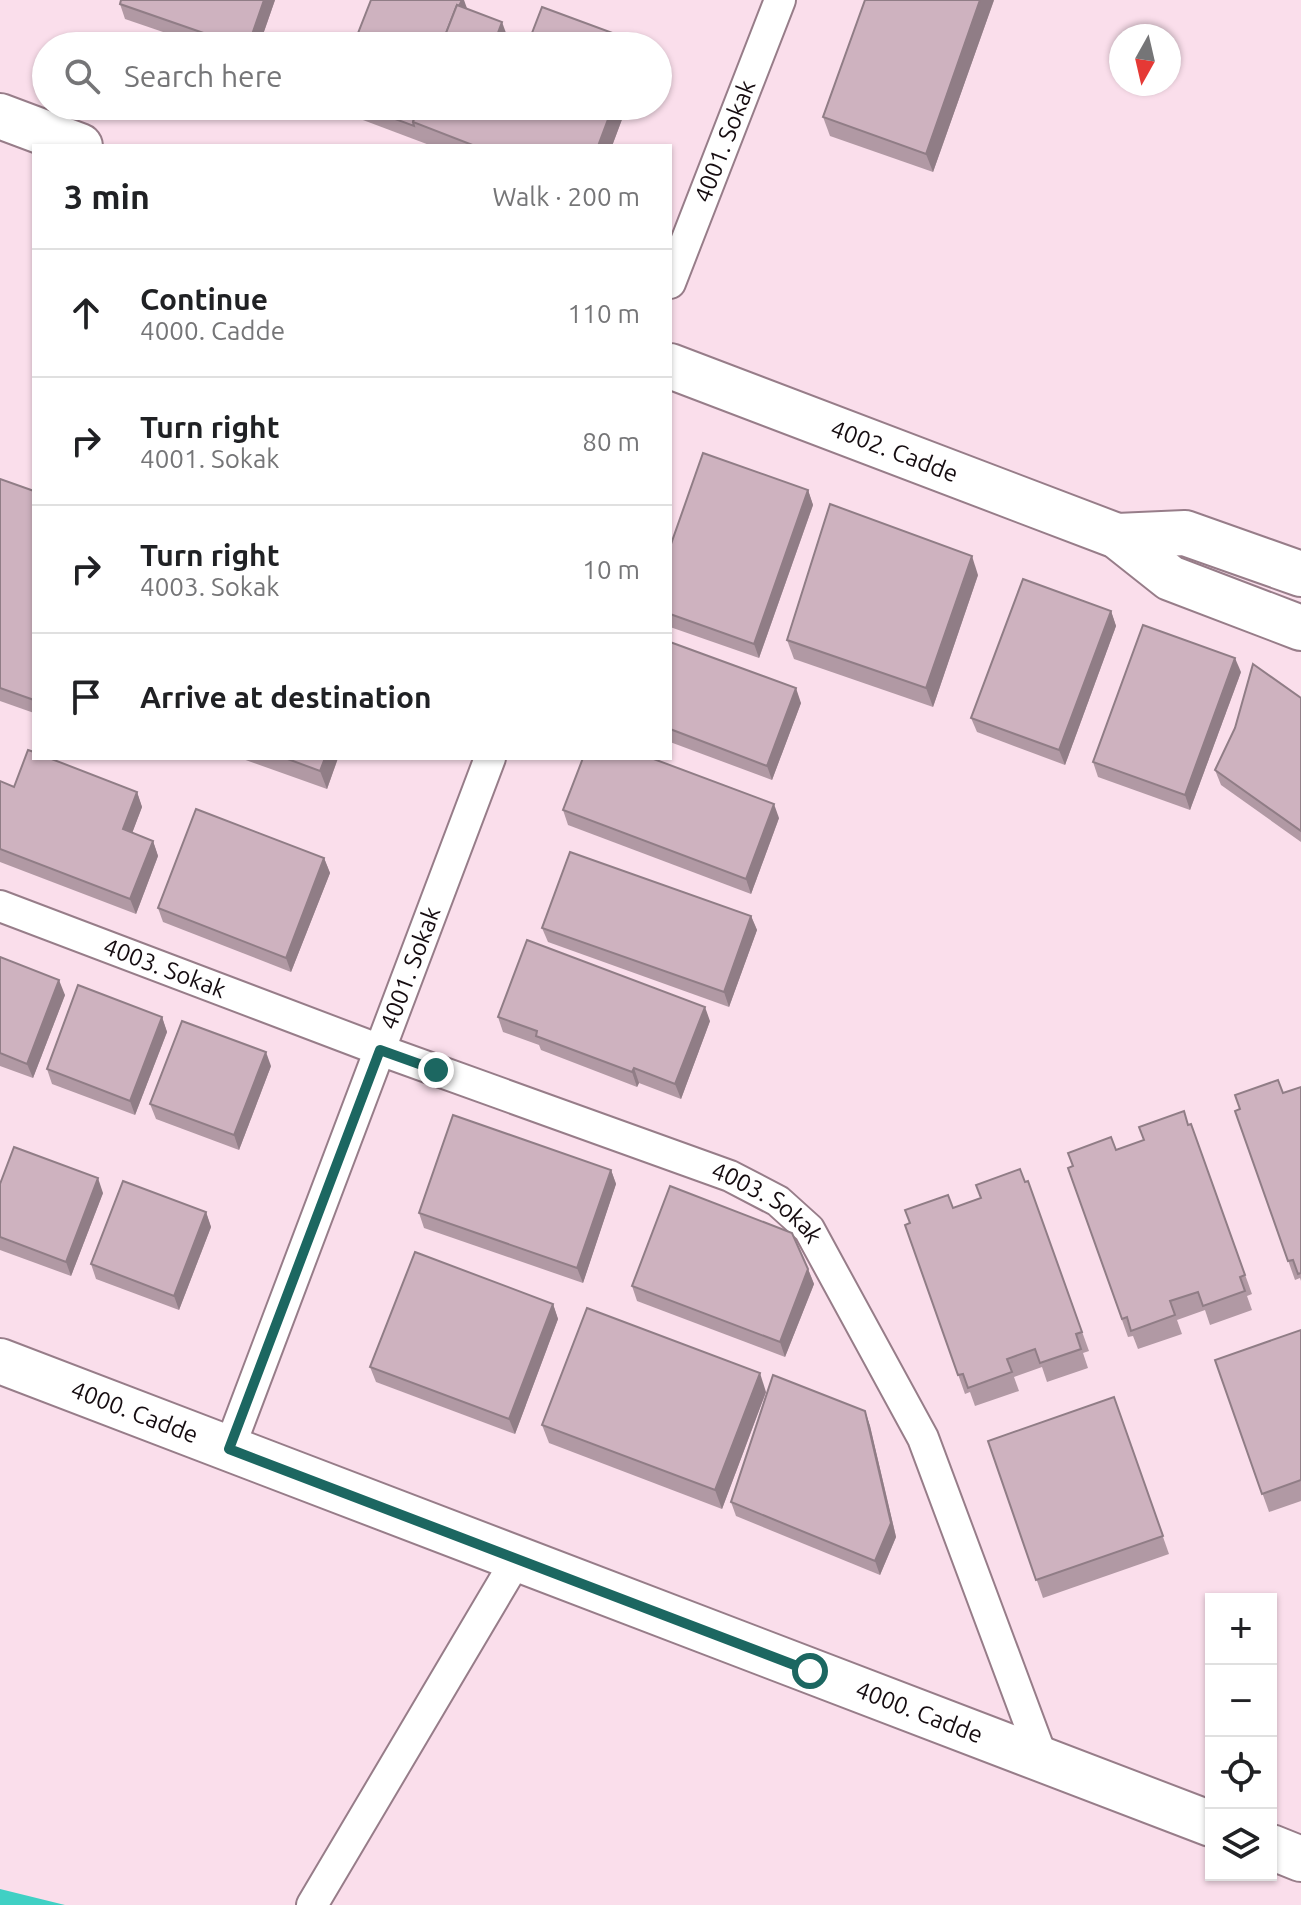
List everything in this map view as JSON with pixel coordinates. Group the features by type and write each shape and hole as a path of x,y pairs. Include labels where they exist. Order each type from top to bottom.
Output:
{"street":[{"name":"4001. Sokak","path":"672,278 780,0"},
{"path":"0,116 75,144"},
{"name":"4002. Cadde","path":"672,367 1117,536 1170,578 1301,628"},
{"name":"4002. Cadde","path":"1117,536 1185,533 1301,574"},
{"name":"4001. Sokak","path":"229,1449 489,760"},
{"name":"4003. Sokak","path":"0,906 380,1050 730,1176 778,1201 809,1229 923,1438 1043,1760"},
{"name":"4000. Cadde","path":"0,1361 1205,1822"},
{"path":"312,1905 517,1559"},
{"path":"1277,1849 1301,1859"}],"shaded area":[{"path":"0,1889 65,1905 0,1905"}],"building":[{"path":"121,0 264,0 253,32 201,32 120,4"},
{"path":"371,0 462,0 446,32 358,32"},
{"path":"865,0 980,0 926,154 823,117"},
{"path":"457,5 502,22 498,32 446,32"},
{"path":"542,7 610,32 532,32"},
{"path":"398,120 414,120 414,126"},
{"path":"608,120 599,144 470,144 413,122"},
{"path":"703,453 808,490 754,644 672,615 672,541"},
{"path":"0,479 32,490 32,699 0,688"},
{"path":"830,504 972,556 926,688 787,640"},
{"path":"1023,579 1111,611 1059,750 971,718"},
{"path":"1143,625 1235,658 1185,795 1093,762"},
{"path":"672,643 796,688 767,766 672,730"},
{"path":"1253,664 1301,698 1301,831 1215,770 1235,728"},
{"path":"28,750 32,751 32,760 54,760 137,792 123,829 153,841 130,899 0,849 0,781 14,787"},
{"path":"290,760 324,760 320,771"},
{"path":"582,760 656,760 774,804 746,879 563,810"},
{"path":"196,809 324,858 286,958 158,908"},
{"path":"570,852 751,916 724,992 542,928"},
{"path":"527,940 705,1007 675,1084 634,1068 632,1072 536,1036 537,1031 498,1017"},
{"path":"0,957 59,980 27,1064 0,1053"},
{"path":"78,985 162,1017 130,1101 47,1069"},
{"path":"182,1021 266,1052 234,1135 150,1104"},
{"path":"1278,1080 1283,1093 1301,1087 1301,1273 1298,1274 1293,1260 1288,1261 1235,1111 1240,1109 1235,1095"},
{"path":"1184,1111 1245,1275 1240,1277 1245,1291 1203,1306 1198,1292 1170,1301 1175,1315 1131,1331 1127,1317 1122,1319 1068,1168 1073,1166 1068,1153 1111,1137 1116,1150 1144,1140 1139,1127"},
{"path":"453,1115 611,1170 577,1268 419,1213"},
{"path":"14,1147 98,1178 66,1262 0,1237 0,1184"},
{"path":"1020,1169 1025,1182 1028,1181 1082,1332 1076,1334 1081,1349 1040,1363 1035,1349 1007,1359 1012,1372 968,1388 963,1374 958,1375 905,1225 910,1223 905,1210 948,1195 953,1208 981,1198 976,1185"},
{"path":"123,1181 206,1212 174,1296 91,1264"},
{"path":"670,1186 792,1233 808,1269 780,1342 632,1286"},
{"path":"415,1252 553,1304 509,1419 370,1367"},
{"path":"587,1308 760,1373 715,1490 542,1425"},
{"path":"1301,1330 1301,1480 1262,1494 1215,1360"},
{"path":"773,1375 865,1411 891,1523 875,1561 731,1502"},
{"path":"1114,1397 1163,1536 1036,1580 988,1441"}],"route":[{"path":"436,1070 380,1050 229,1449 810,1671"}]}
